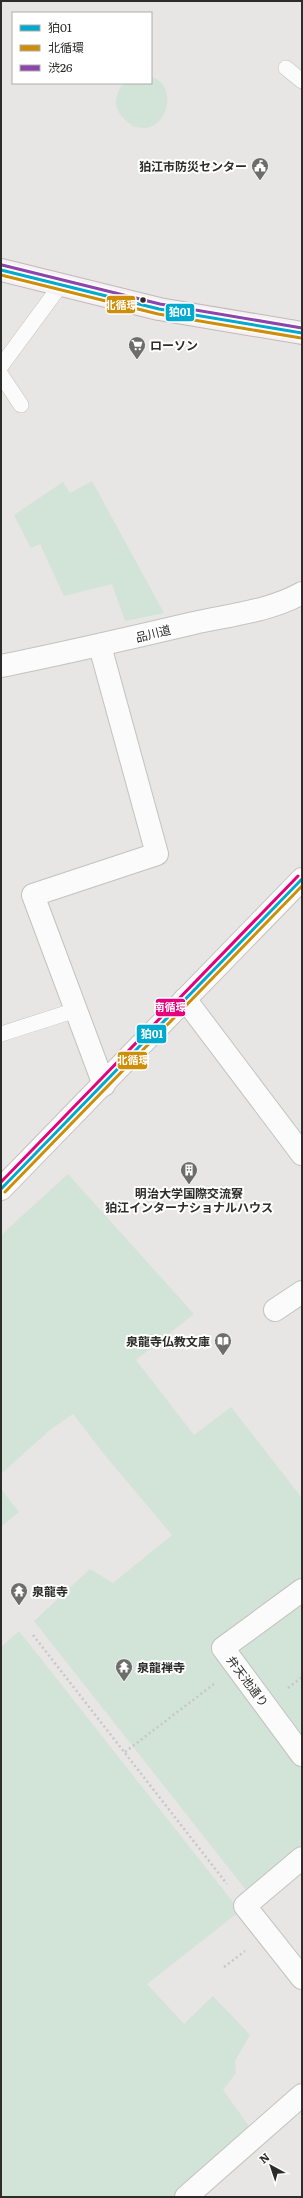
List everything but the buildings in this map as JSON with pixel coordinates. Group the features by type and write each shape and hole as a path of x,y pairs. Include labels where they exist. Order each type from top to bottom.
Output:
{"main road":[{"path":"1,270 60,286 159,309 302,333"}],"street":[{"name":"品川道","path":"1,666 100,646 287,601 302,594"},
{"path":"100,646 157,854 33,895 104,1085"},
{"path":"1,1189 104,1085 302,879"},
{"path":"185,999 302,1154"},
{"path":"275,1310 302,1292"},
{"name":"弁天池通り","path":"302,1590 223,1648 302,1755"},
{"path":"302,1858 245,1906 302,1978"},
{"path":"186,2197 302,2095"}],"lane":[{"path":"286,68 302,81"},
{"path":"1,366 60,286"},
{"path":"1,375 21,406"},
{"path":"1,1034 76,1010"}],"path":[{"path":"33,1634 245,1906"},
{"path":"125,1752 237,1667"}],"green space":[{"path":"152,77 158,80 164,86 167,93 166,109 163,117 150,127 134,127 122,117 117,108 116,98 121,86 124,84 152,84"},
{"path":"92,481 164,613 125,621 112,584 64,596 40,544 31,548 14,515 63,482 70,493"},
{"path":"68,1174 194,1314 136,1360 194,1435 231,1407 302,1498 302,1858 253,1899 34,1621 90,1569 113,1583 172,1535 103,1453 73,1414 50,1430 1,1474 1,1235"},
{"path":"1,1489 19,1512 1,1527"},
{"path":"19,1631 240,1911 147,1984 184,2024 213,1996 250,2035 235,2061 236,2073 223,2090 256,2136 187,2197 1,2197 1,1647"}],"transit line":[{"name":"渋26","path":"2,265 160,304 302,328"},
{"name":"狛01","path":"1,270 159,309 302,333"},
{"name":"北循環","path":"1,275 158,314 301,338"},
{"name":"南循環","path":"1,1182 298,876"},
{"name":"狛01","path":"1,1189 302,879"},
{"name":"北循環","path":"5,1192 302,886"}],"place":[{"name":"狛江市防災センター","path":"260,181"},
{"name":"ローソン","path":"137,360"},
{"name":"明治大学国際交流寮 狛江インターナショナルハウス","path":"189,1185"},
{"name":"泉龍寺仏教文庫","path":"223,1356"},
{"name":"泉龍寺","path":"19,1606"},
{"name":"泉龍禅寺","path":"124,1682"}]}
